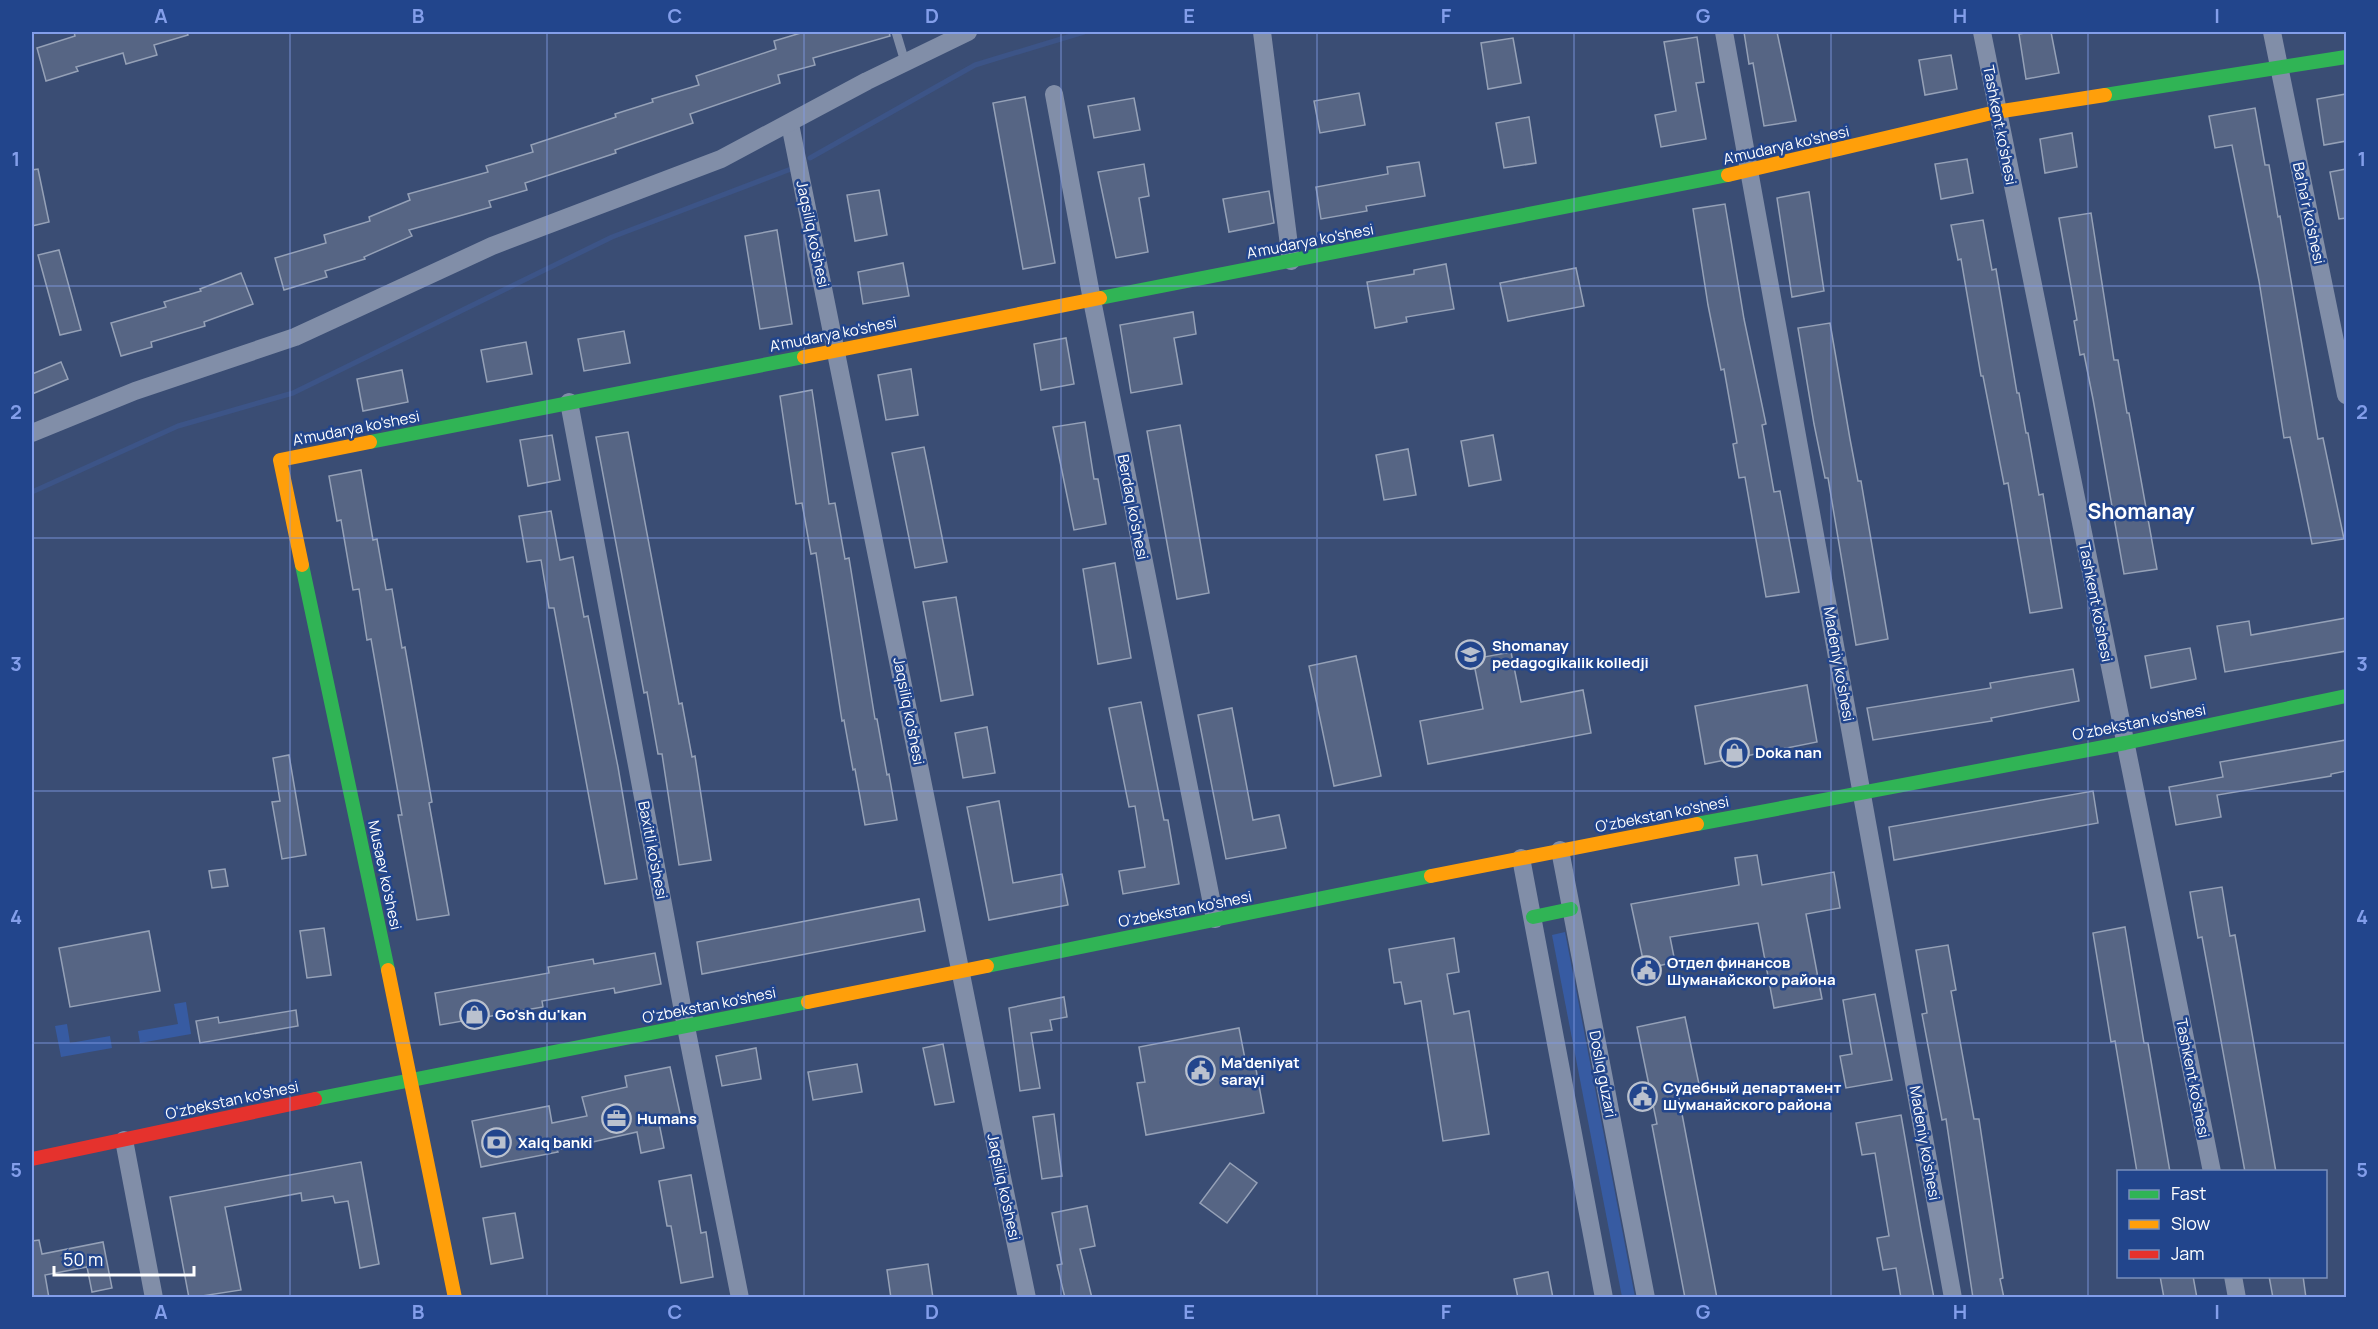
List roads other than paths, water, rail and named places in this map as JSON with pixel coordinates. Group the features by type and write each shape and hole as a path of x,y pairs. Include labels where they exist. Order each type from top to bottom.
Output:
{"street":[{"path":"32,433 135,391 295,337 492,246 721,159 905,62 968,32"},
{"path":"1262,32 1291,261"},
{"name":"Madeniy ko'shesi","path":"1724,32 1953,1298"},
{"name":"Tashkent ko'shesi","path":"1982,32 1996,112 2212,1170"},
{"name":"Ba'ha'r ko'shesi","path":"2272,32 2346,395"},
{"name":"A'mudarya ko'shesi","path":"280,460 1748,171 1996,112 2346,57"},
{"name":"Berdaq ko'shesi","path":"1054,94 1092,300 1215,920"},
{"name":"Jaqsiliq ko'shesi","path":"790,124 838,350 1027,1298"},
{"name":"Baxitli ko'shesi","path":"569,402 686,1027 740,1298"},
{"name":"Musaev ko'shesi","path":"280,460 455,1298"},
{"name":"O'zbekstan ko'shesi","path":"32,1159 411,1079 686,1027 1560,850 2125,743 2346,696"},
{"name":"Doslıq gúzari","path":"1560,850 1646,1298"},
{"path":"1521,858 1604,1298"},
{"path":"1533,917 1571,909"},
{"path":"124,1140 154,1298"},
{"path":"2233,1278 2237,1298"}],"lane":[{"path":"896,32 905,62"}],"waterway":[{"path":"810,158 975,65 1084,32"},
{"path":"32,492 178,426 293,393 612,237 791,169"}],"place":[{"name":"Shomanay pedagogikalik kolledji","path":"1471,654"},
{"name":"Doka nan","path":"1734,752"},
{"name":"Отдел финансов Шуманайского района","path":"1646,971"},
{"name":"Go'sh du'kan","path":"474,1014"},
{"name":"Ma'deniyat sarayi","path":"1200,1071"},
{"name":"Судебный департамент Шуманайского района","path":"1642,1096"},
{"name":"Humans","path":"616,1118"},
{"name":"Xalq banki","path":"497,1142"}],"district":[{"name":"Shomanay","path":"2141,511"}]}
